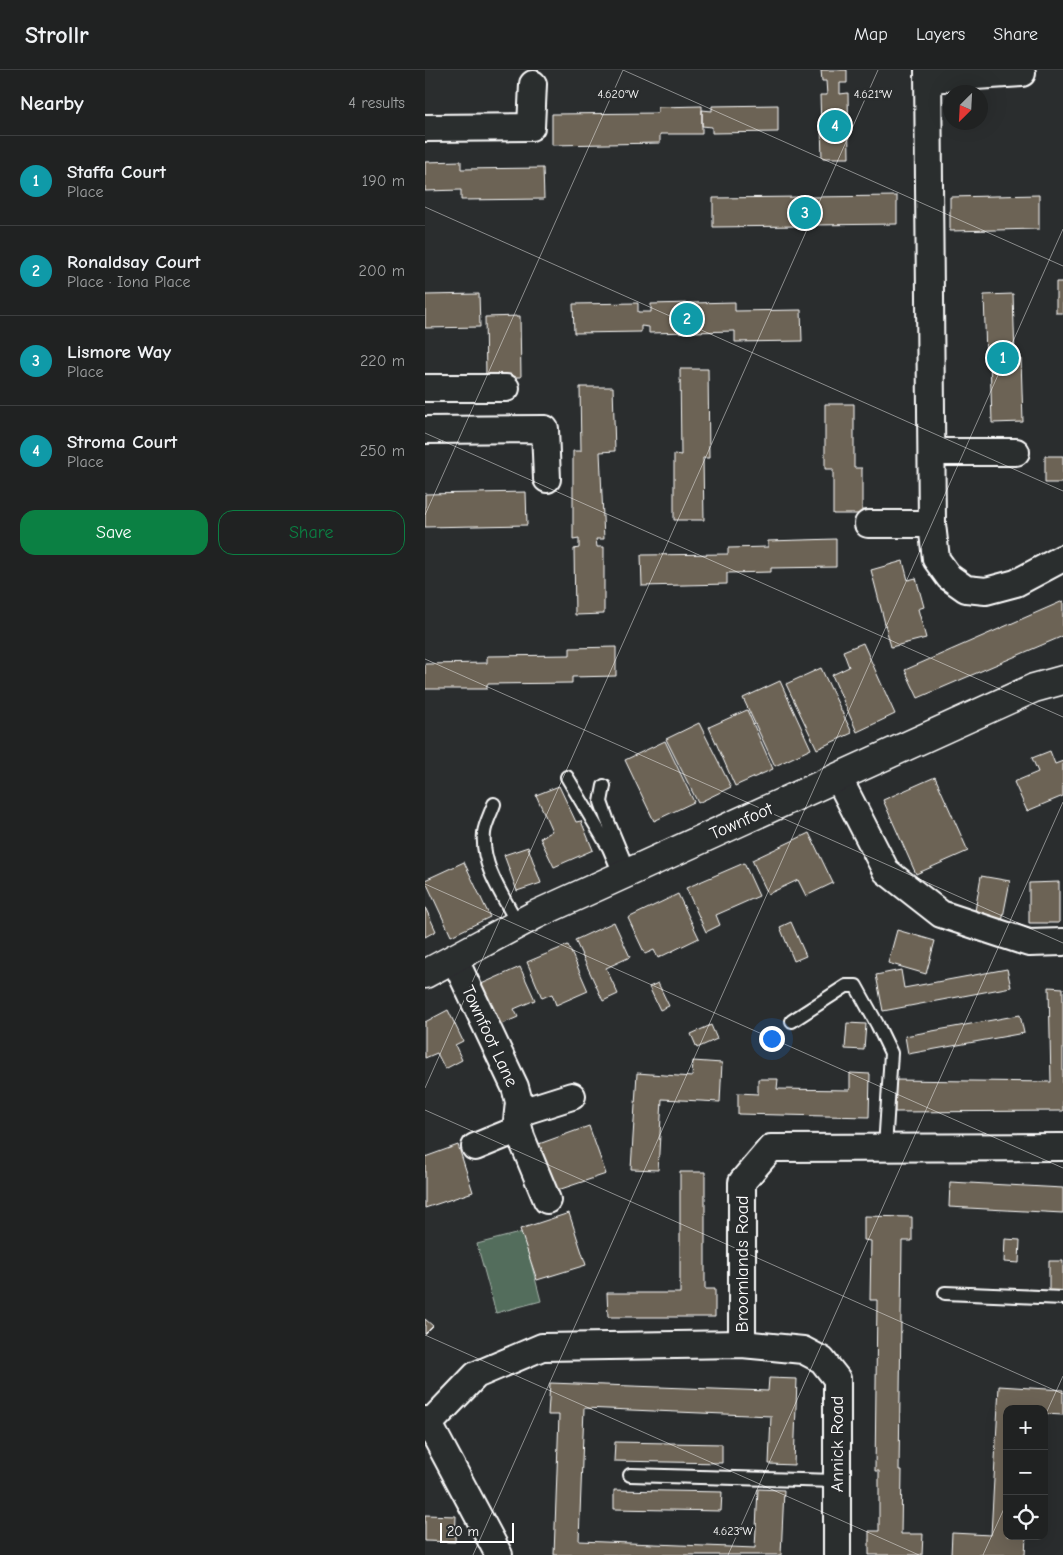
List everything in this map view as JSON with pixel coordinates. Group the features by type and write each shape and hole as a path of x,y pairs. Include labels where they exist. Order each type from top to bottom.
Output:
{"main road":[{"name":"Townfoot","path":"425,974 518,924 625,874 1035,688 1063,680"}],"street":[{"path":"1022,73 928,75 933,524 936,559 949,577 966,589 986,591 1016,583 1063,558"},
{"path":"425,128 531,127 533,84"},
{"path":"506,388 436,388 437,430 545,429 547,479"},
{"path":"932,452 1016,452"},
{"path":"868,524 933,524"},
{"path":"839,777 886,871 941,914 1029,943 1063,942"},
{"name":"Townfoot Lane","path":"454,958 515,1087 519,1102 518,1121 547,1200"},
{"path":"475,1147 518,1121 572,1096"},
{"name":"Broomlands Road","path":"427,1422 476,1375 542,1347 742,1344 742,1182 771,1148 1063,1147"},
{"name":"Annick Road","path":"742,1344 803,1350 822,1360 837,1379 837,1555"},
{"path":"427,1422 499,1555"}],"lane":[{"path":"567,777 625,874"},
{"path":"604,786 601,802 625,874"},
{"path":"494,804 484,832 484,848 491,874 518,924"},
{"path":"792,1021 846,986 856,986 891,1053 885,1148"},
{"path":"945,1293 1063,1298"},
{"path":"631,1474 837,1480"}],"green space":[{"path":"523,1232 541,1301 496,1313 477,1244"}],"building":[{"path":"821,70 847,70 847,83 840,83 840,94 848,93 849,158 822,158 820,95 827,95 826,81 822,81"},
{"path":"778,105 778,132 712,133 712,127 702,126 702,110 712,111 712,106"},
{"path":"702,106 702,134 660,134 660,143 552,145 552,114 658,113 658,107"},
{"path":"461,161 461,169 543,168 544,199 461,200 461,190 425,191 425,162"},
{"path":"1039,195 1039,229 950,231 950,197"},
{"path":"897,196 897,224 812,225 812,221 801,221 801,226 713,227 713,198 801,197 801,204 810,204 810,197"},
{"path":"1056,282 1063,282 1063,313 1056,313"},
{"path":"479,294 480,327 425,328 425,295"},
{"path":"1013,294 1015,359 1021,359 1023,422 992,423 990,357 986,356 984,295"},
{"path":"735,302 735,311 801,310 802,341 735,342 735,331 649,333 649,327 641,326 641,332 574,333 573,304 638,303 638,312 651,312 651,304"},
{"path":"520,316 521,377 486,377 485,317"},
{"path":"680,369 708,369 709,458 703,458 704,520 674,520 674,454 681,455"},
{"path":"580,387 613,387 615,451 600,452 604,539 596,539 597,547 604,547 604,614 575,615 574,549 579,548 579,539 573,540 573,451 581,451"},
{"path":"825,404 854,404 854,468 862,468 862,514 833,514 833,469 825,469"},
{"path":"1045,456 1063,456 1063,483 1045,483"},
{"path":"526,492 527,525 425,527 425,494"},
{"path":"836,539 836,567 771,568 771,572 727,573 727,584 642,586 641,555 728,554 728,548 768,547 768,541"},
{"path":"903,561 908,580 916,578 924,607 918,609 926,638 891,647 871,570"},
{"path":"1063,601 1063,636 918,698 905,670"},
{"path":"863,643 895,714 857,732 832,675 849,667 843,651"},
{"path":"616,647 616,676 572,677 572,683 487,684 487,689 425,689 425,664 487,663 487,656 570,655 570,648"},
{"path":"821,668 852,733 817,749 786,684"},
{"path":"780,681 811,749 775,766 743,698"},
{"path":"747,710 773,769 735,786 709,727"},
{"path":"699,723 731,787 698,803 666,739"},
{"path":"665,741 694,802 654,821 625,760"},
{"path":"1050,751 1055,764 1063,761 1063,796 1027,811 1014,782 1038,772 1032,758"},
{"path":"935,777 968,851 916,874 883,800"},
{"path":"559,786 576,822 581,821 593,850 554,867 540,838 552,831 536,795"},
{"path":"809,833 833,883 806,896 798,880 768,894 752,860"},
{"path":"528,847 541,883 517,891 504,855"},
{"path":"464,862 490,917 451,936 425,880"},
{"path":"744,863 759,896 716,915 720,925 706,932 686,888"},
{"path":"981,876 1010,881 1002,922 974,917"},
{"path":"1059,882 1059,923 1029,923 1029,883"},
{"path":"678,894 699,938 658,958 654,950 645,954 628,918"},
{"path":"425,907 436,931 425,937"},
{"path":"614,922 630,957 606,968 618,994 603,1001 575,940"},
{"path":"791,922 806,956 794,961 780,927"},
{"path":"897,930 935,941 926,974 888,963"},
{"path":"568,945 588,991 556,1005 552,994 542,998 527,962"},
{"path":"520,967 535,1000 514,1009 518,1017 497,1026 479,985"},
{"path":"1007,969 1011,987 883,1011 876,975 901,970 904,988"},
{"path":"658,983 669,1006 660,1010 649,987"},
{"path":"1049,987 1063,988 1063,1111 895,1112 894,1080 1051,1082"},
{"path":"448,1010 463,1041 455,1045 462,1060 445,1069 437,1053 425,1058 425,1022"},
{"path":"1020,1015 1024,1033 908,1054 905,1036"},
{"path":"847,1023 866,1024 864,1050 845,1049"},
{"path":"711,1025 717,1039 697,1048 691,1034"},
{"path":"693,1061 722,1063 720,1102 662,1099 658,1170 631,1169 637,1073 692,1077"},
{"path":"850,1073 870,1074 869,1117 738,1114 738,1093 758,1094 758,1079 778,1079 777,1089 850,1090"},
{"path":"589,1126 606,1174 552,1192 536,1145"},
{"path":"458,1145 473,1192 425,1208 425,1157"},
{"path":"680,1172 705,1172 705,1289 715,1289 715,1317 608,1317 607,1293 680,1293"},
{"path":"950,1182 1063,1188 1063,1213 949,1207"},
{"path":"569,1213 586,1265 537,1280 520,1229"},
{"path":"864,1216 912,1217 912,1241 902,1241 899,1470 902,1470 901,1534 923,1534 922,1555 869,1555 869,1531 879,1531 879,1471 875,1471 877,1300 870,1300 871,1241 864,1240"},
{"path":"1005,1239 1020,1240 1019,1263 1004,1262"},
{"path":"1049,1261 1063,1261 1063,1292 1049,1292"},
{"path":"425,1319 433,1326 425,1334"},
{"path":"769,1378 797,1379 794,1465 769,1464 771,1416 584,1408 579,1541 755,1548 758,1489 784,1490 781,1555 554,1555 559,1415 548,1415 550,1383 768,1391"},
{"path":"999,1386 1063,1390 1063,1415 1048,1414 1048,1405 1003,1405 1003,1540 1026,1540 1025,1555 951,1555 952,1533 991,1535"},
{"path":"615,1442 722,1444 722,1463 614,1461"},
{"path":"614,1490 722,1492 721,1511 614,1509"},
{"path":"425,1515 456,1516 455,1542 425,1541"}],"place":[{"name":"Stroma Court","path":"835,126"},
{"name":"Lismore Way","path":"805,213"},
{"name":"Ronaldsay Court","path":"687,319"},
{"name":"Staffa Court","path":"1003,358"}]}
